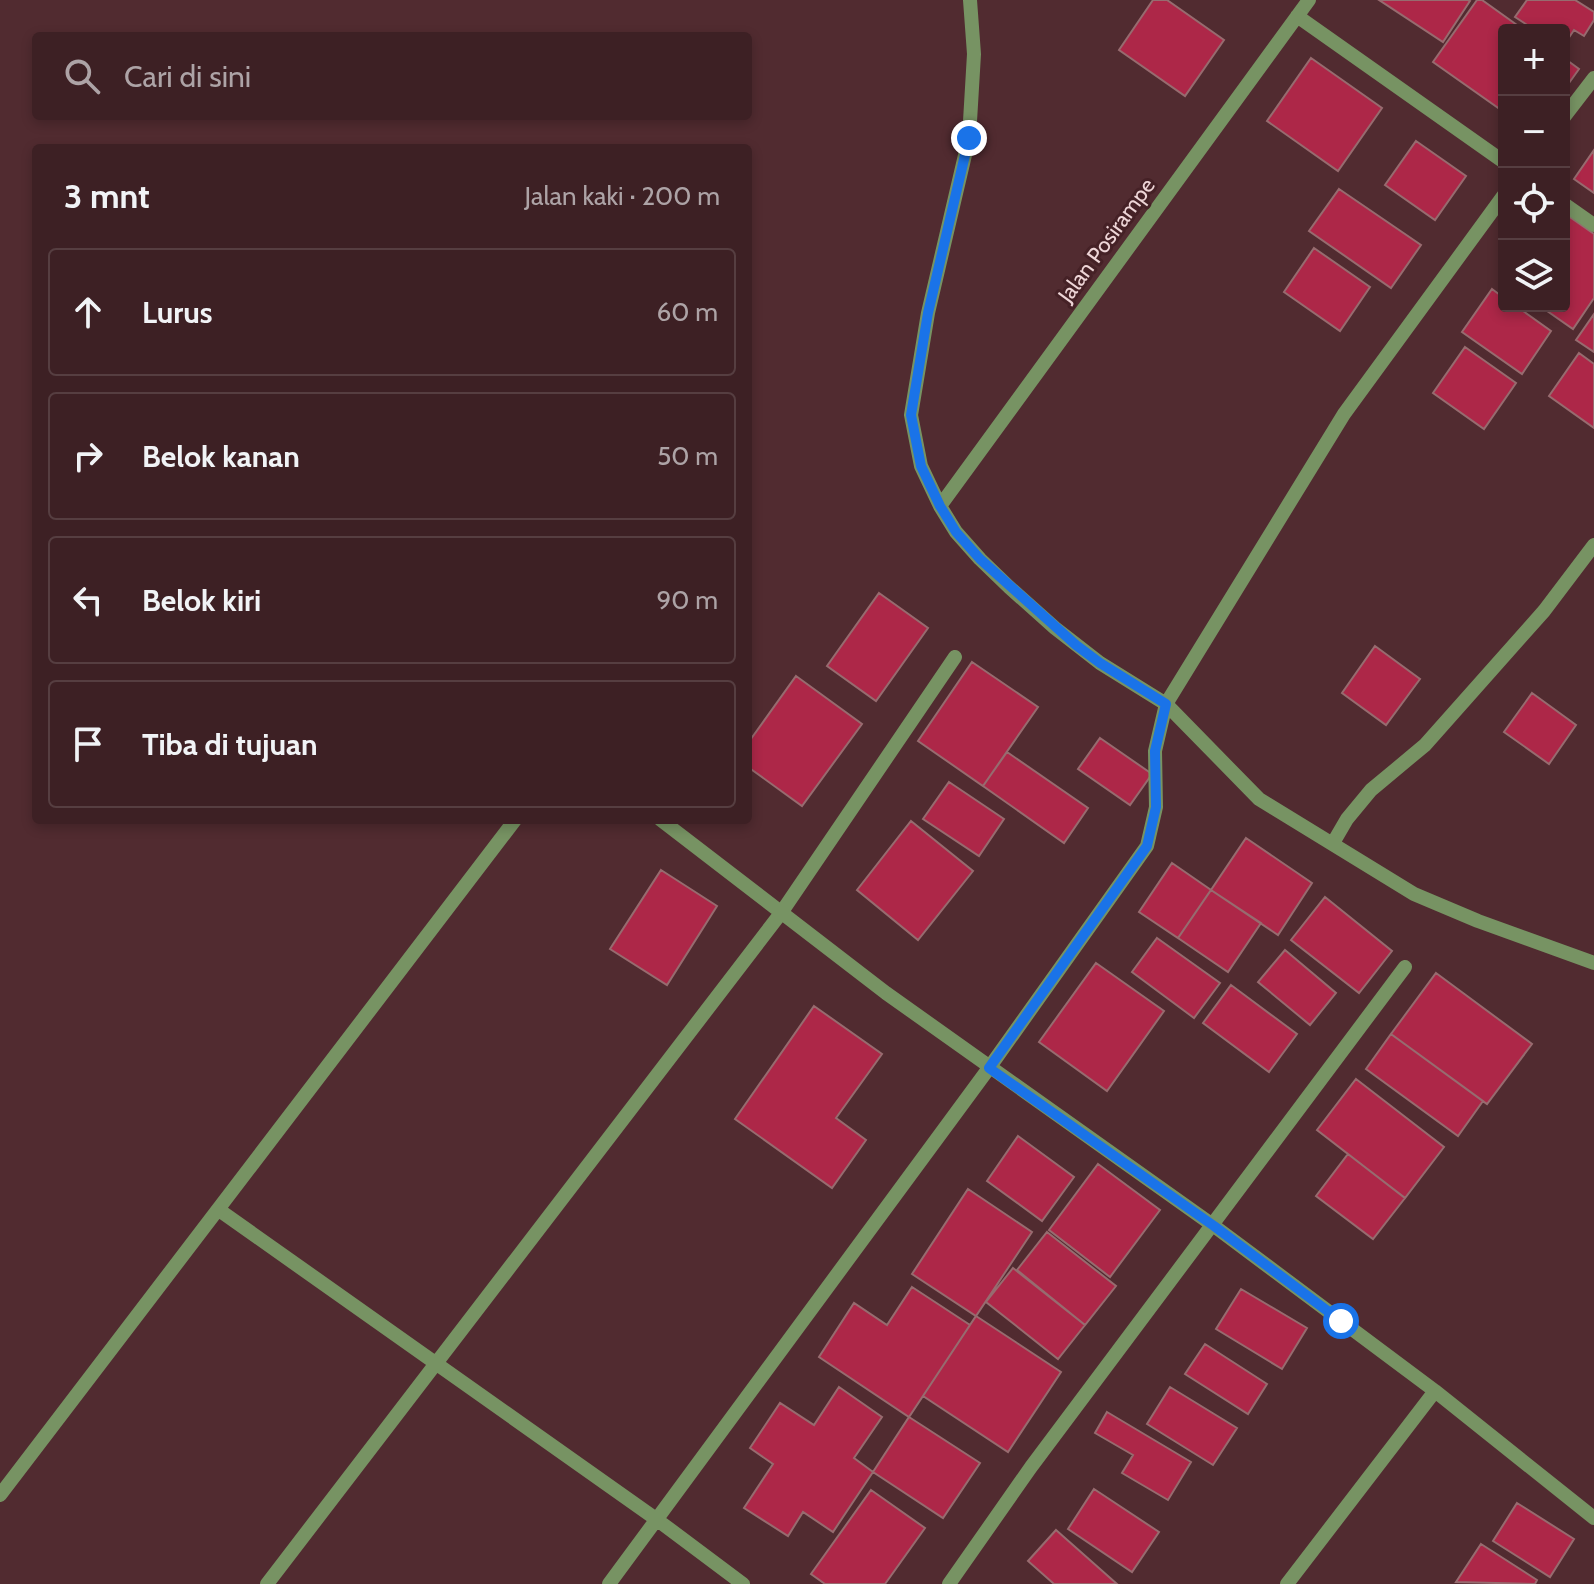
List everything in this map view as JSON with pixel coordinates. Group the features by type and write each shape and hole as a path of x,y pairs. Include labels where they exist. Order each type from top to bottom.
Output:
{"street":[{"name":"Jalan Posirampe","path":"940,506 1309,0"},
{"path":"974,4 969,138 928,313 911,415 921,466 956,532 980,559 1055,628 1100,663 1166,704 1259,799 1414,894 1594,963"},
{"path":"1297,16 1498,158"},
{"path":"1570,109 1594,78"},
{"path":"609,1584 989,1068 1147,846 1156,807 1155,751 1166,704 1344,414 1498,203"},
{"path":"1570,208 1594,225"},
{"path":"1333,843 1347,819 1371,790 1425,745 1534,622 1594,545"},
{"path":"267,1584 781,913 955,657"},
{"path":"0,1495 512,824"},
{"path":"666,824 989,1068 1214,1226 1435,1391 1594,1518"},
{"path":"949,1584 1031,1467 1405,967"},
{"path":"219,1210 436,1361 743,1584"},
{"path":"1287,1584 1435,1391"}],"building":[{"path":"1153,0 1167,0 1224,40 1185,96 1119,50"},
{"path":"1379,0 1468,0 1470,1 1443,42"},
{"path":"1477,0 1482,0 1516,24 1498,24 1498,108 1433,62"},
{"path":"1527,0 1575,0 1594,12 1594,20 1584,36 1574,30 1570,36 1570,24 1526,24 1515,17"},
{"path":"1311,58 1382,108 1338,171 1267,121"},
{"path":"1570,62 1579,69 1570,82"},
{"path":"1416,141 1466,176 1435,220 1385,185"},
{"path":"1594,150 1594,193 1574,179"},
{"path":"1339,189 1421,245 1391,288 1309,231"},
{"path":"1570,217 1594,234 1594,298 1573,329 1549,312 1570,312"},
{"path":"1314,248 1370,287 1340,331 1284,292"},
{"path":"1492,289 1498,294 1498,312 1524,312 1551,331 1522,374 1462,332"},
{"path":"1594,314 1594,352 1576,340"},
{"path":"1465,347 1516,383 1484,429 1433,393"},
{"path":"1579,353 1594,364 1594,428 1549,396"},
{"path":"879,593 928,628 876,701 827,666"},
{"path":"1375,646 1420,679 1386,725 1342,693"},
{"path":"972,662 1038,707 983,786 918,741"},
{"path":"796,676 862,724 802,806 752,770 752,737"},
{"path":"1532,693 1576,725 1549,764 1504,732"},
{"path":"1100,738 1152,774 1130,805 1078,769"},
{"path":"1007,752 1088,808 1064,843 983,786"},
{"path":"949,782 1004,819 979,856 923,819"},
{"path":"911,821 973,871 918,940 857,890"},
{"path":"1246,838 1312,883 1278,935 1211,890"},
{"path":"1172,863 1211,890 1178,938 1139,912"},
{"path":"661,870 717,906 667,985 610,949"},
{"path":"1211,890 1261,923 1228,972 1178,938"},
{"path":"1325,897 1392,951 1359,993 1291,940"},
{"path":"1157,938 1220,983 1194,1018 1132,972"},
{"path":"1285,950 1336,993 1310,1025 1258,982"},
{"path":"1096,963 1164,1011 1107,1091 1039,1042"},
{"path":"1436,973 1532,1044 1487,1104 1391,1034"},
{"path":"1231,985 1297,1034 1269,1072 1203,1023"},
{"path":"814,1006 882,1054 836,1118 866,1140 832,1188 735,1119"},
{"path":"1391,1034 1483,1101 1458,1136 1366,1069"},
{"path":"1356,1079 1444,1147 1405,1198 1317,1130"},
{"path":"1018,1136 1074,1177 1042,1221 987,1181"},
{"path":"1348,1154 1405,1198 1373,1239 1316,1196"},
{"path":"1098,1164 1160,1210 1110,1277 1049,1230"},
{"path":"968,1189 1032,1232 976,1316 912,1274"},
{"path":"1047,1232 1116,1286 1085,1325 1017,1270"},
{"path":"1013,1268 1085,1325 1058,1359 986,1302"},
{"path":"912,1287 970,1325 909,1417 819,1357 854,1303 887,1325"},
{"path":"1241,1289 1307,1328 1282,1369 1216,1329"},
{"path":"976,1316 1061,1372 1008,1452 923,1396"},
{"path":"1205,1344 1267,1384 1248,1414 1185,1374"},
{"path":"839,1387 882,1417 854,1458 873,1472 833,1532 803,1512 788,1536 744,1508 773,1464 750,1448 780,1403 814,1425"},
{"path":"1170,1387 1237,1428 1213,1465 1147,1424"},
{"path":"1107,1412 1191,1462 1168,1500 1122,1473 1133,1455 1095,1433"},
{"path":"909,1417 980,1463 943,1518 873,1472"},
{"path":"1094,1489 1159,1532 1132,1572 1068,1529"},
{"path":"871,1490 925,1528 885,1584 825,1584 811,1574"},
{"path":"1517,1503 1574,1539 1550,1577 1493,1541"},
{"path":"1056,1530 1117,1584 1054,1584 1028,1561"},
{"path":"1481,1544 1537,1580 1535,1584 1456,1582"}],"route":[{"path":"969,138 928,313 911,415 921,466 956,532 980,559 1076,645 1166,704 1155,751 1156,807 1147,846 989,1068 1214,1226 1341,1321"}]}
